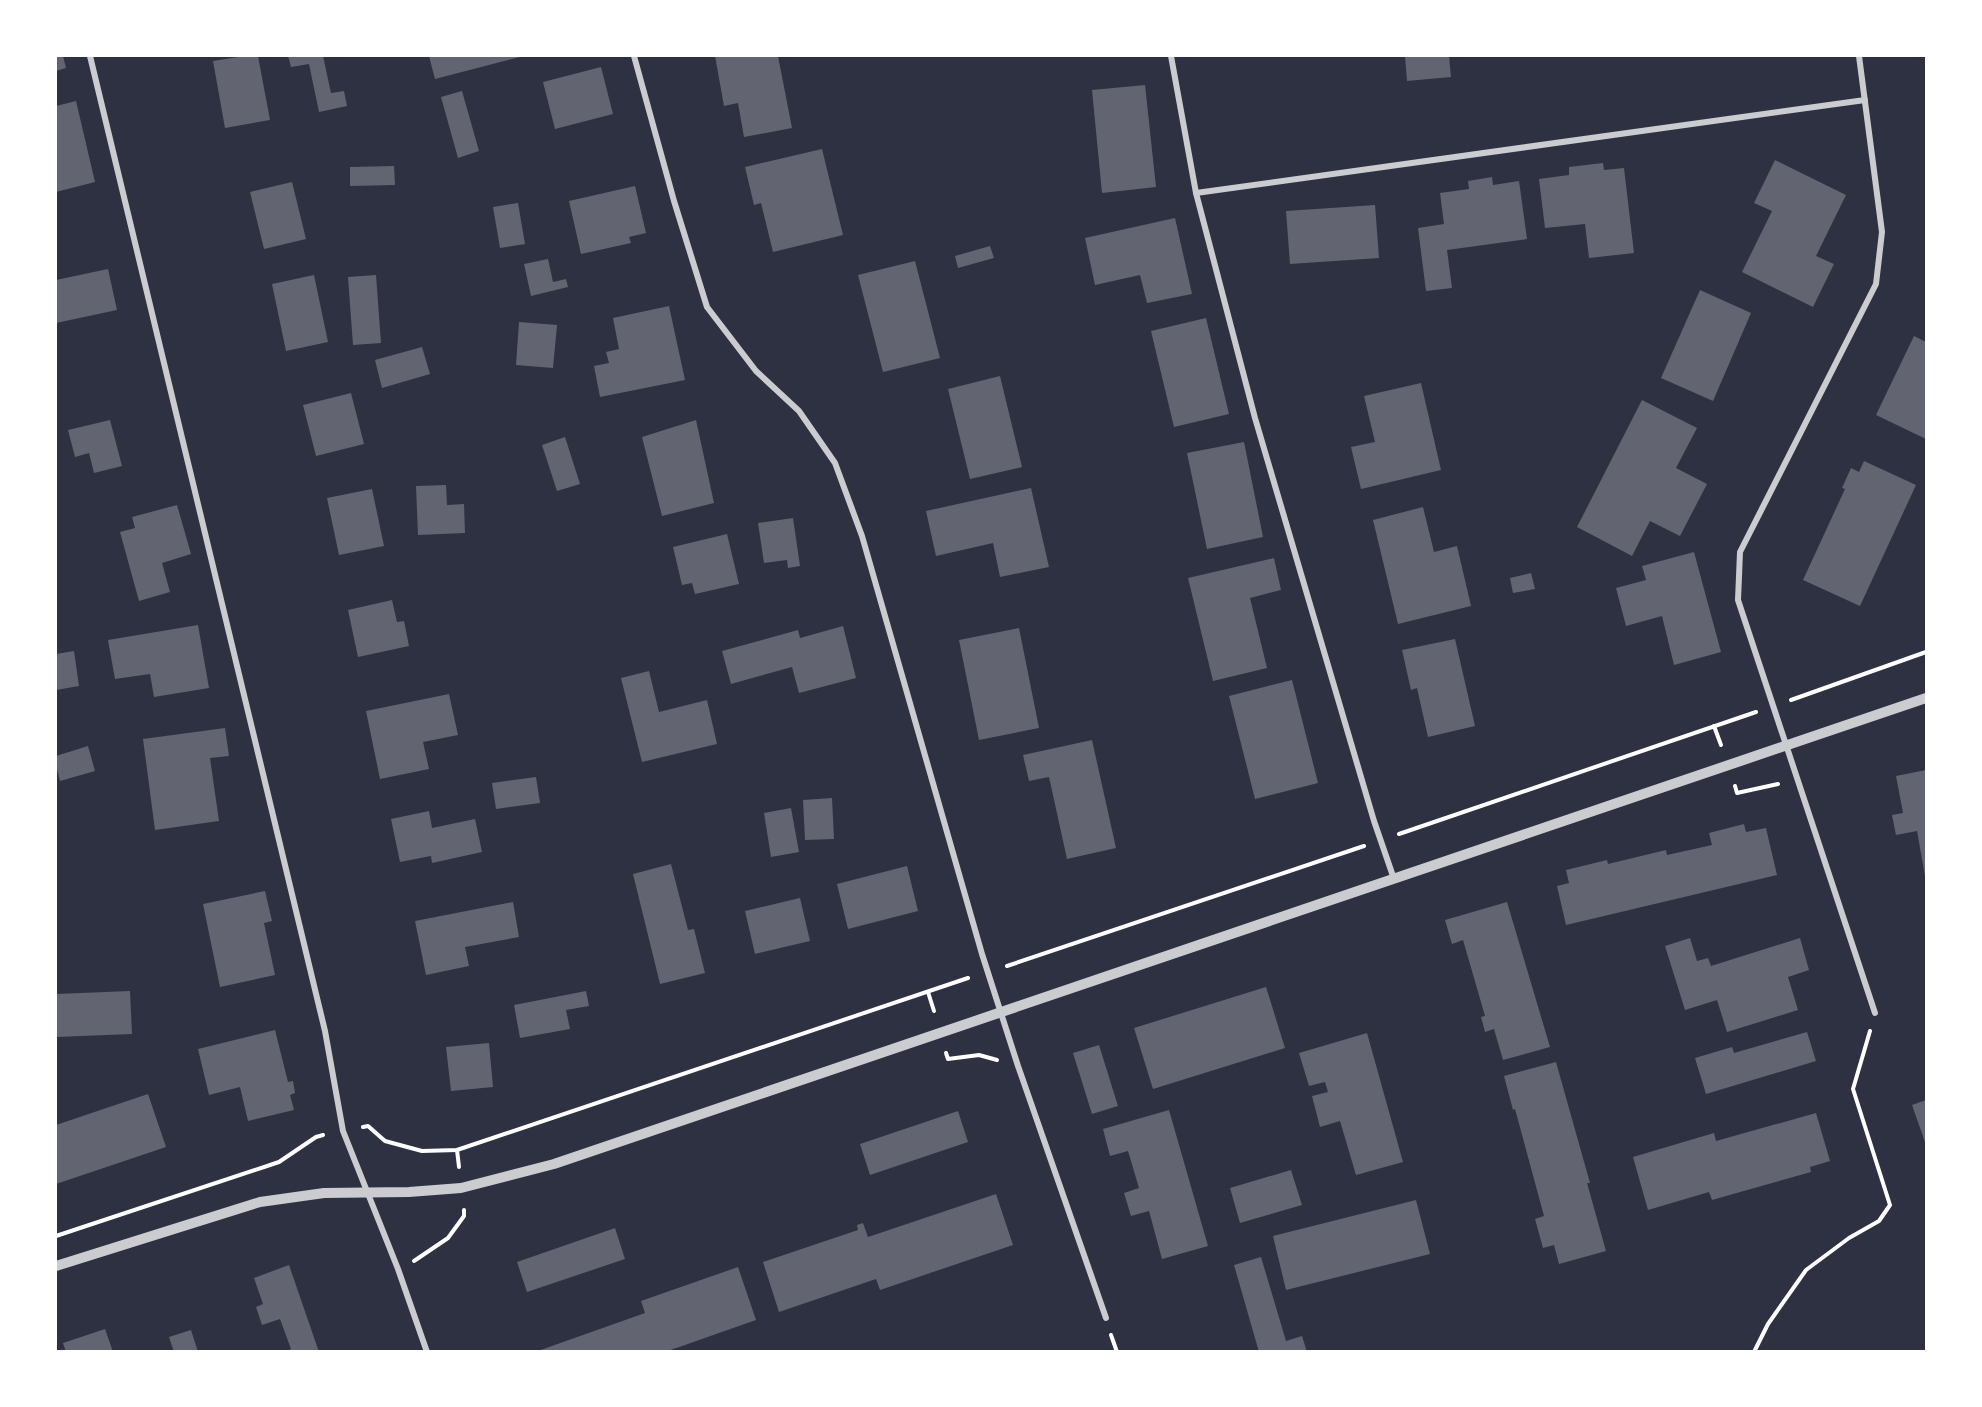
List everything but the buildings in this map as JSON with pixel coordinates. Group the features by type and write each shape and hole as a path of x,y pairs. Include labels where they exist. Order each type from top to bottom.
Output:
{"street":[{"path":"90,56 325,1030 343,1131 398,1269 427,1352"},
{"path":"634,56 674,201 707,307 756,371 799,411 836,463 862,536 1001,1013 1106,1318"},
{"path":"1171,56 1196,194 1255,418 1374,821 1394,880"},
{"path":"1859,56 1881,232 1876,284 1740,552 1738,600 1875,1013"},
{"path":"1196,194 1865,100"},
{"path":"56,1266 260,1202 324,1193 461,1188 554,1164 1926,698"}],"path":[{"path":"1754,1352 1768,1324 1806,1270 1849,1238 1879,1221 1890,1205 1853,1089 1875,1013"},
{"path":"398,1269 424,1256 447,1238 464,1216 457,1150"}]}
